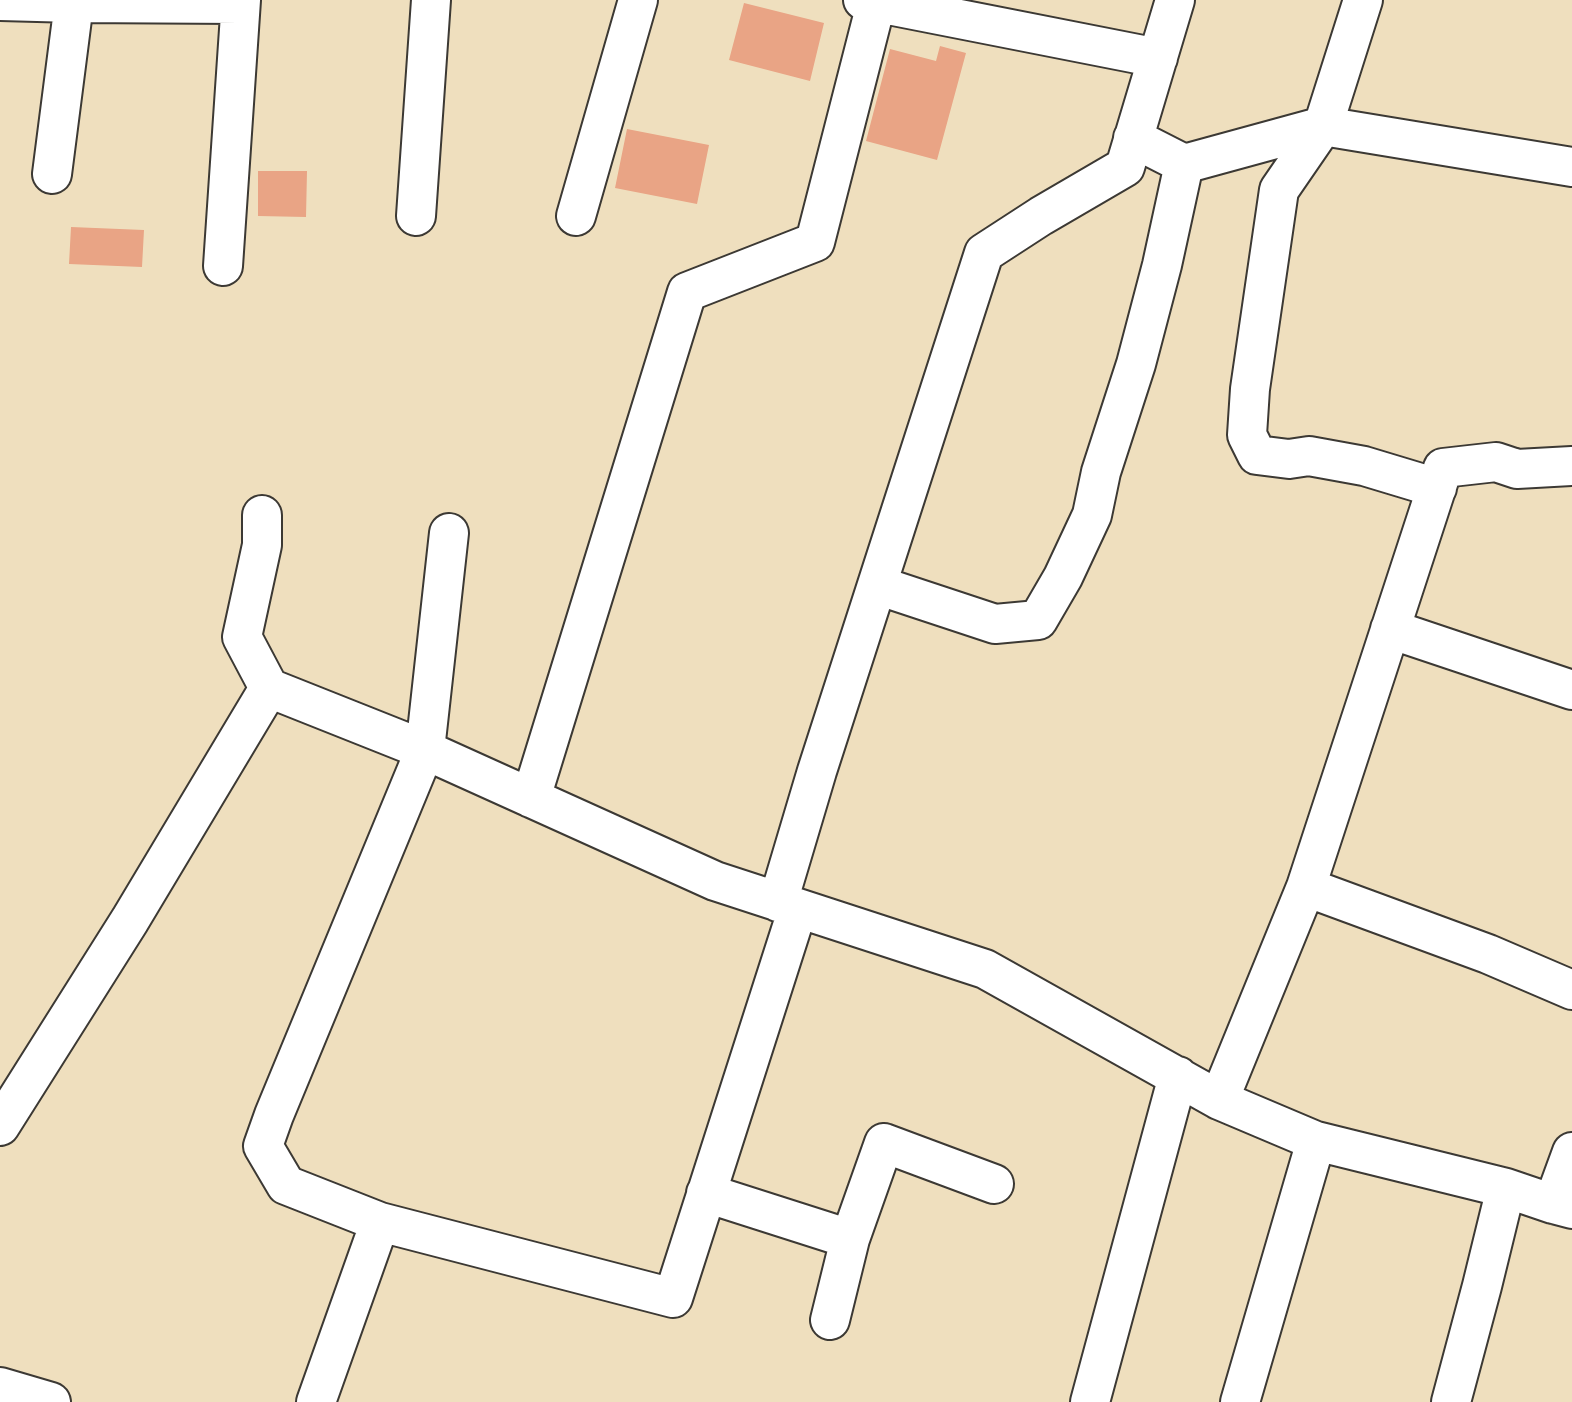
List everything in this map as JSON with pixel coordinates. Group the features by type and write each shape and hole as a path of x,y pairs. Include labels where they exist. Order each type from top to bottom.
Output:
{"street":[{"path":"416,216 431,0"},
{"path":"576,216 638,0"},
{"path":"449,533 425,750 263,1146 286,1185 380,1222 673,1298 706,1193 788,905 817,771 984,253 1125,167 1175,0"},
{"path":"1363,0 1323,127 1279,190 1247,435 1257,455 1289,459 1309,456 1364,466 1437,488"},
{"path":"0,1 241,2 223,266"},
{"path":"531,798 687,292 815,242 872,1 1158,58"},
{"path":"52,174 74,3"},
{"path":"1133,138 1184,163 1323,127 1572,167"},
{"path":"877,585 995,624 1038,620 1063,577 1092,515 1101,472 1139,352 1162,265 1184,163"},
{"path":"1219,1100 1306,887 1443,468 1496,462 1517,469 1572,466"},
{"path":"262,515 262,545 242,637 269,688 425,750 715,881 985,969 1219,1100 1316,1141 1506,1188 1562,1207 1572,1152"},
{"path":"1391,629 1572,690"},
{"path":"0,1126 130,920 269,688"},
{"path":"1306,887 1488,954 1572,990"},
{"path":"1090,1402 1178,1076"},
{"path":"1240,1402 1316,1141"},
{"path":"830,1320 850,1239 884,1143 994,1184"},
{"path":"1451,1402 1506,1188"},
{"path":"706,1193 850,1239"},
{"path":"316,1402 380,1222"},
{"path":"0,1387 51,1402"}],"building":[{"path":"744,3 824,23 810,81 729,60"},
{"path":"940,46 966,53 937,160 866,141 890,49 936,61"},
{"path":"627,129 709,145 697,204 615,188"},
{"path":"258,171 307,171 306,217 258,216"},
{"path":"71,227 144,230 142,267 69,264"}]}
